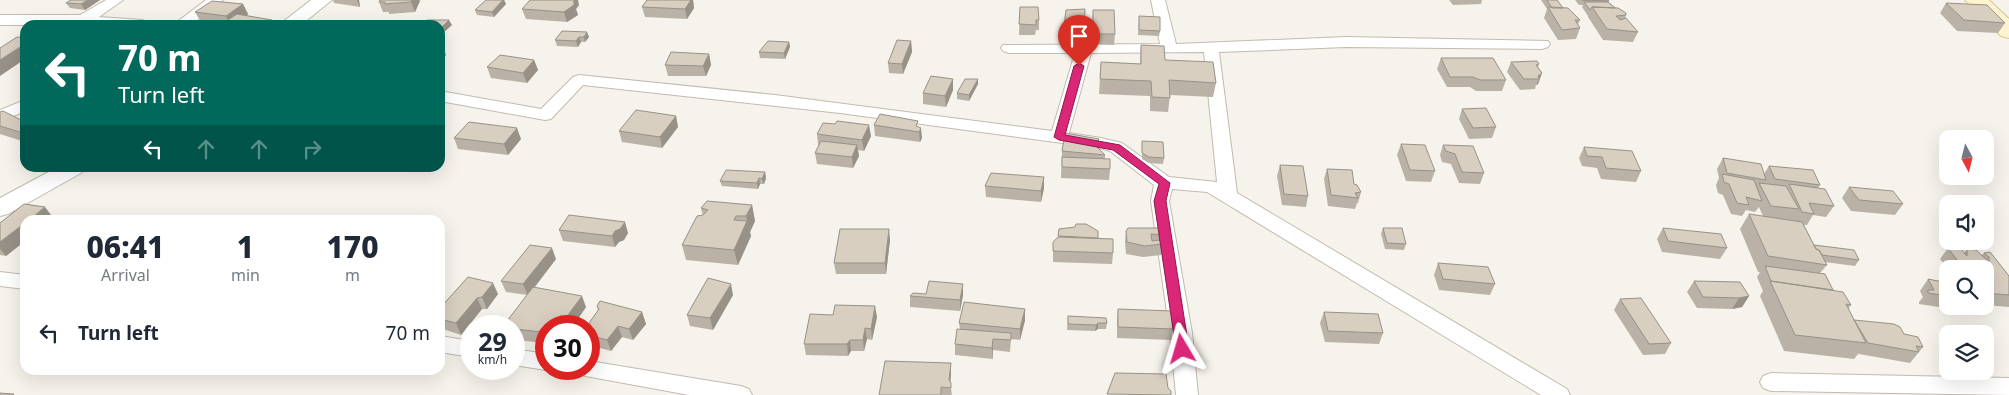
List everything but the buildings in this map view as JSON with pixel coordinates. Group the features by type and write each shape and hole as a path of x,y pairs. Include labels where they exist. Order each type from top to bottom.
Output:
{"main road":[{"path":"1976,0 2009,31"}],"street":[{"path":"0,20 83,20 116,0"},
{"path":"188,20 216,0"},
{"path":"296,20 323,0"},
{"path":"1158,0 1169,49"},
{"path":"1009,48 1169,49 1346,42 1542,44"},
{"path":"1211,48 1228,196"},
{"path":"1059,137 1084,49"},
{"path":"445,97 545,115 579,80 699,90 933,119 1116,147 1164,183 1211,186 1560,395"},
{"path":"0,117 20,107"},
{"path":"0,208 66,172"},
{"path":"1164,183 1160,201 1181,333 1187,395"},
{"path":"0,279 20,281"},
{"path":"445,345 460,348"},
{"path":"600,371 740,395"},
{"path":"1771,382 2009,387"}],"route":[{"path":"1079,66 1059,137 1116,147 1164,183 1160,201 1182,349"}]}
